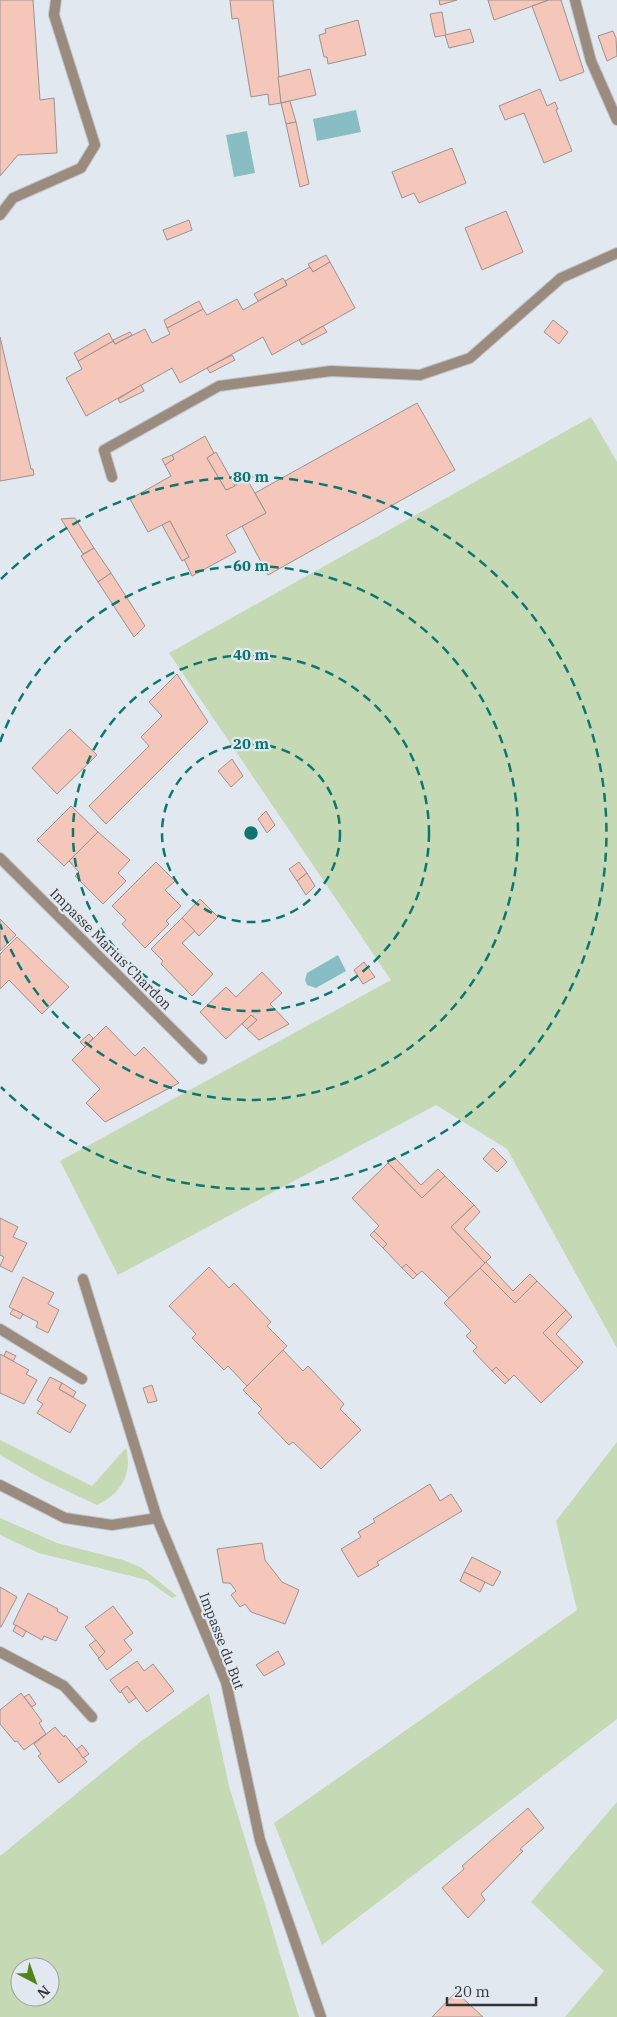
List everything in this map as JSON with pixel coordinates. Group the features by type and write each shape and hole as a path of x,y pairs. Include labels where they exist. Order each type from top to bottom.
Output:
{"street":[{"path":"0,215 13,198 81,168 95,145 54,15 56,0"},
{"path":"575,0 591,61 617,120"},
{"path":"112,477 104,450 219,386 331,371 420,375 470,358 561,278 617,253"},
{"name":"Impasse Marius Chardon","path":"0,858 202,1059"},
{"name":"Impasse du But","path":"83,1279 157,1518 226,1682 260,1840 321,2017"},
{"path":"0,1329 82,1379"},
{"path":"0,1485 65,1518 112,1525 157,1518"},
{"path":"0,1652 64,1686 92,1717"}],"green space":[{"path":"591,417 617,462 617,1348 507,1149 436,1105 118,1275 60,1161 391,980 169,653"},
{"path":"0,1440 92,1486 126,1448 128,1466 119,1489 97,1505 44,1480 0,1455"},
{"path":"617,1442 617,1719 322,1945 274,1823 577,1610 556,1521"},
{"path":"0,1518 57,1543 123,1560 142,1568 177,1596 172,1598 147,1580 39,1553 0,1535"},
{"path":"209,1693 229,1786 299,2017 0,2017 0,1856 140,1742"},
{"path":"617,1802 617,2017 565,2017 604,1971 531,1902"}],"water":[{"path":"356,110 361,132 317,141 313,119"},
{"path":"247,131 255,173 234,177 226,135"},
{"path":"338,955 346,971 316,988 307,985 305,980 307,973"}],"building":[{"path":"0,0 33,0 40,100 54,98 57,153 18,155 0,176"},
{"path":"230,0 273,0 281,103 269,105 268,94 251,97 238,18 232,19"},
{"path":"439,0 457,0 440,5"},
{"path":"488,0 549,0 494,20"},
{"path":"549,0 561,0 584,72 560,81 532,6"},
{"path":"442,12 446,35 435,37 430,14"},
{"path":"358,20 366,55 328,64 327,57 324,57 319,35 326,33 325,29"},
{"path":"470,29 474,42 449,48 445,35"},
{"path":"613,31 616,38 617,56 607,61 598,36"},
{"path":"310,69 316,95 281,103 278,77"},
{"path":"540,89 547,106 555,102 558,109 556,110 572,151 544,163 524,113 505,120 499,106"},
{"path":"290,101 296,122 286,124 281,103"},
{"path":"296,122 309,184 300,187 286,124"},
{"path":"452,148 466,183 419,203 414,193 402,198 392,172"},
{"path":"506,211 523,252 482,270 465,228"},
{"path":"189,220 192,230 167,240 163,230"},
{"path":"326,255 330,262 313,272 308,264"},
{"path":"330,262 355,308 272,355 263,337 180,383 172,368 86,416 66,378 82,369 78,361 113,341 115,344 145,329 152,343 170,334 167,328 203,309 207,315 237,299 243,310 287,285 285,281 310,267 313,272"},
{"path":"283,278 287,285 258,301 254,294"},
{"path":"199,301 203,309 167,328 164,320"},
{"path":"553,320 568,332 559,344 544,332"},
{"path":"323,326 327,332 302,345 299,340"},
{"path":"130,332 132,335 115,344 113,340"},
{"path":"109,333 113,341 78,361 74,353"},
{"path":"0,337 34,475 0,481"},
{"path":"232,355 235,360 210,373 207,368"},
{"path":"141,385 144,391 120,403 118,399"},
{"path":"417,403 455,470 268,575 242,526 266,513 255,493"},
{"path":"205,436 214,453 207,458 226,490 247,479 266,513 226,535 236,552 192,576 184,559 189,557 170,521 148,532 130,499 171,476 165,465 174,459 172,455"},
{"path":"216,452 235,486 226,490 207,458"},
{"path":"172,455 174,459 165,465 162,459"},
{"path":"75,518 94,548 83,554 61,519"},
{"path":"170,521 189,557 182,561 162,525"},
{"path":"94,548 111,573 98,582 81,556"},
{"path":"111,573 145,626 134,637 98,582"},
{"path":"177,674 208,722 106,824 89,806 149,746 141,737 162,716 149,702"},
{"path":"70,729 97,755 57,794 32,768"},
{"path":"232,759 243,776 231,787 218,771"},
{"path":"71,806 98,832 64,866 37,840"},
{"path":"266,811 275,825 267,833 258,819"},
{"path":"98,832 130,860 118,873 126,881 103,904 75,876 79,872 69,861"},
{"path":"156,862 175,881 165,890 181,906 166,921 169,924 145,948 122,924 126,920 112,906"},
{"path":"299,862 307,873 297,881 289,869"},
{"path":"307,873 315,886 306,895 297,881"},
{"path":"200,899 218,917 199,936 182,918"},
{"path":"182,918 195,931 182,943 213,974 192,996 161,964 163,961 151,949"},
{"path":"0,919 16,935 0,951"},
{"path":"17,937 69,987 42,1014 9,980 0,989 0,954"},
{"path":"364,962 375,977 363,984 354,970"},
{"path":"262,972 282,993 270,1004 289,1024 259,1040 247,1029 257,1020 251,1015 226,1039 200,1012 226,987 236,997"},
{"path":"251,1015 257,1020 247,1029 242,1024"},
{"path":"106,1026 135,1056 144,1047 179,1083 105,1122 86,1103 100,1089 72,1060"},
{"path":"89,1034 93,1038 85,1047 80,1042"},
{"path":"493,1148 507,1162 497,1172 483,1159"},
{"path":"394,1157 421,1185 438,1169 445,1176 422,1198 388,1163"},
{"path":"388,1163 422,1198 445,1176 474,1205 451,1227 485,1263 449,1298 422,1271 417,1275 406,1264 402,1268 383,1248 387,1244 374,1231 379,1226 352,1198"},
{"path":"474,1205 480,1212 464,1229 491,1257 485,1263 451,1227"},
{"path":"0,1218 18,1227 13,1237 27,1243 12,1272 0,1266 4,1257 0,1255"},
{"path":"374,1231 387,1244 383,1248 370,1235"},
{"path":"486,1262 513,1291 530,1274 537,1281 515,1303 480,1268"},
{"path":"406,1264 417,1275 413,1279 402,1268"},
{"path":"209,1267 229,1288 234,1283 271,1322 267,1326 287,1346 247,1386 228,1366 224,1370 192,1338 196,1334 169,1306"},
{"path":"480,1268 515,1303 537,1281 566,1310 543,1333 578,1368 541,1403 514,1375 509,1380 496,1367 492,1371 473,1351 477,1347 466,1336 471,1331 444,1303"},
{"path":"23,1277 54,1293 48,1304 59,1310 48,1333 36,1327 38,1322 9,1307"},
{"path":"13,1309 23,1314 20,1319 10,1314"},
{"path":"566,1310 572,1317 556,1334 583,1362 578,1368 543,1333"},
{"path":"283,1350 303,1371 308,1366 344,1404 340,1409 361,1430 321,1469 293,1442 289,1445 258,1413 262,1409 243,1390"},
{"path":"6,1351 16,1356 13,1361 4,1356"},
{"path":"0,1354 29,1370 26,1374 37,1380 24,1404 0,1393"},
{"path":"496,1367 509,1380 505,1384 492,1371"},
{"path":"50,1377 62,1383 59,1389 86,1405 70,1433 37,1413 43,1404 37,1400"},
{"path":"62,1383 76,1392 73,1397 59,1389"},
{"path":"152,1385 157,1401 148,1403 143,1388"},
{"path":"430,1484 440,1501 451,1494 462,1511 377,1562 379,1565 358,1577 341,1549 361,1537 358,1532 375,1522 373,1519"},
{"path":"262,1543 265,1560 282,1582 299,1590 285,1624 251,1612 245,1604 240,1607 231,1595 236,1591 230,1583 223,1583 217,1549"},
{"path":"472,1557 501,1572 493,1586 464,1572"},
{"path":"464,1572 485,1582 480,1592 460,1581"},
{"path":"0,1587 17,1597 1,1627 0,1627"},
{"path":"28,1593 58,1609 57,1611 68,1617 56,1641 44,1636 42,1640 13,1624"},
{"path":"113,1606 133,1633 124,1640 132,1650 107,1670 98,1658 105,1652 85,1627"},
{"path":"16,1625 26,1631 23,1637 13,1631"},
{"path":"96,1640 105,1652 99,1658 89,1645"},
{"path":"278,1651 285,1664 264,1676 256,1665"},
{"path":"137,1661 144,1671 153,1664 174,1691 147,1712 127,1686 120,1693 110,1680"},
{"path":"127,1686 136,1698 129,1703 121,1691"},
{"path":"21,1693 42,1721 39,1723 46,1734 24,1750 0,1724 0,1710"},
{"path":"29,1694 36,1704 32,1707 24,1697"},
{"path":"55,1727 64,1737 65,1735 87,1762 59,1783 38,1756 41,1754 34,1744"},
{"path":"82,1745 89,1754 83,1758 77,1749"},
{"path":"528,1808 544,1828 520,1849 523,1851 481,1894 485,1900 468,1918 442,1888 464,1869 462,1866"},
{"path":"456,1992 483,2017 432,2017"}]}
